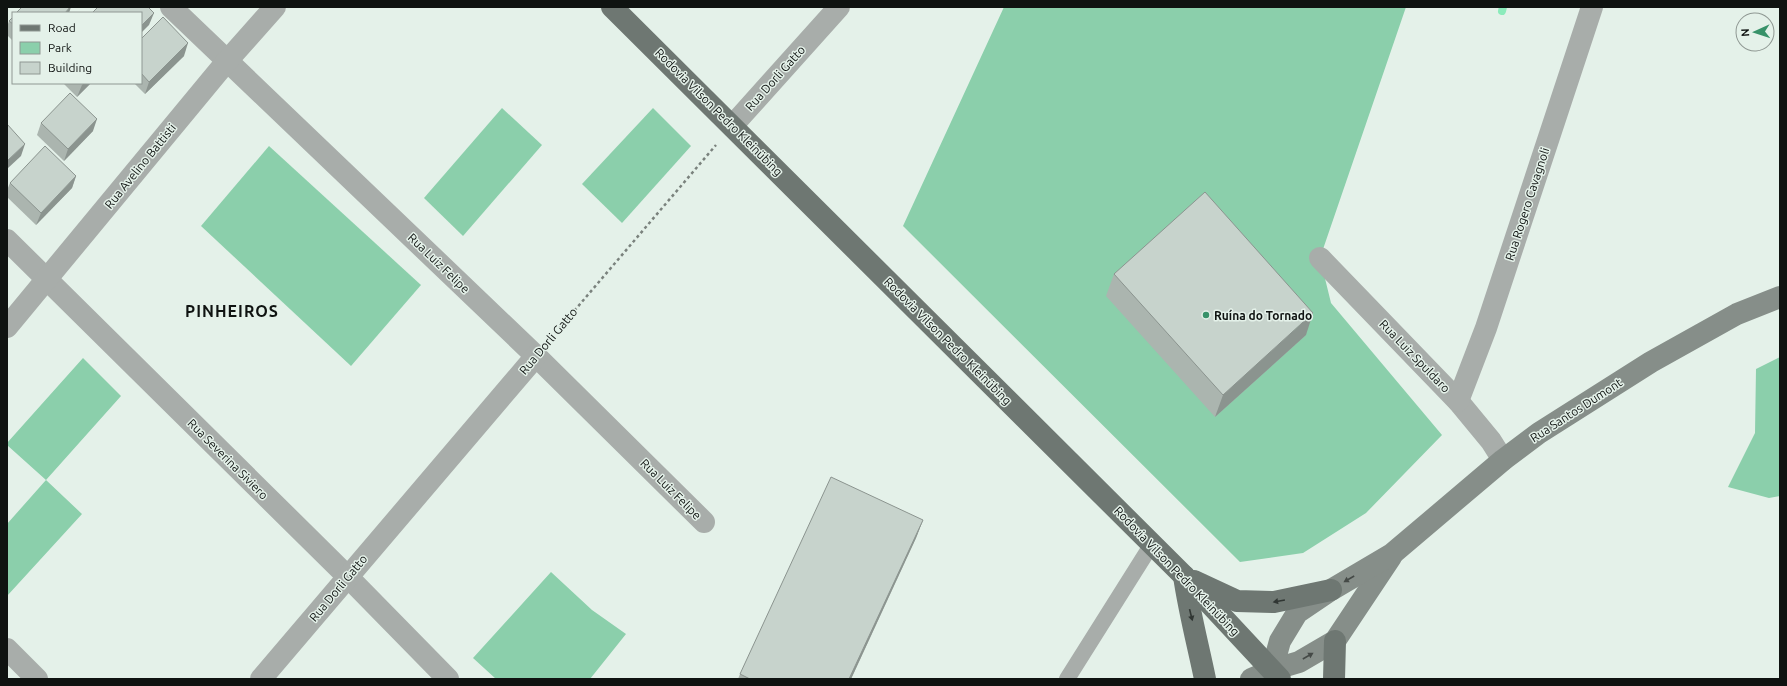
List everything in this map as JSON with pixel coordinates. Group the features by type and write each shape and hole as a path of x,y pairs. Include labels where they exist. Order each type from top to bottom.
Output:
{"main road":[{"name":"Rodovia Vilson Pedro Kleinübing","path":"612,7 733,125 1184,576 1275,676"},
{"name":"Rua Santos Dumont","path":"1275,676 1280,640 1297,613 1331,590 1392,554 1503,460 1539,433 1650,362 1737,314 1780,297"},
{"name":"Rua Santos Dumont","path":"1275,676 1335,641 1367,595 1392,554"},
{"path":"1184,576 1237,601 1274,602 1331,590"},
{"path":"1184,576 1188,602 1197,637 1205,679"},
{"path":"1334,679 1335,641"},
{"path":"1251,679 1275,676"}],"street":[{"name":"Rua Luiz Felipe","path":"171,7 536,356 704,522"},
{"name":"Rua Avelino Battisti","path":"7,326 227,61 275,7"},
{"name":"Rua Dorli Gatto","path":"733,125 839,7"},
{"name":"Rua Rogero Cavagnoli","path":"1458,401 1486,328 1592,7"},
{"name":"Rua Severina Siviero","path":"7,240 348,577 448,679"},
{"name":"Rua Luiz Spuldaro","path":"1320,258 1458,401 1491,441 1503,460"},
{"name":"Rua Dorli Gatto","path":"261,679 536,356"},
{"path":"7,649 37,679"}],"lane":[{"path":"1067,679 1152,544"}],"path":[{"name":"Rua Dorli Gatto","path":"536,356 733,125"}],"green space":[{"path":"1004,7 1406,7 1320,258 1331,303 1442,435 1366,513 1303,553 1240,562 903,226"},
{"path":"502,108 542,145 463,236 424,198"},
{"path":"653,108 691,146 622,223 582,184"},
{"path":"269,146 421,285 351,366 201,226"},
{"path":"1780,357 1780,496 1769,498 1728,487 1755,433 1756,369"},
{"path":"83,358 121,396 46,480 7,445 7,443"},
{"path":"46,480 82,514 7,596 7,524"},
{"path":"551,572 592,610 626,634 590,679 496,679 473,658"}],"building":[{"path":"22,7 70,7 66,12 17,12"},
{"path":"98,7 148,7 154,13 142,25 142,12 93,12"},
{"path":"163,17 188,43 149,82 142,74 142,38"},
{"path":"70,93 97,119 68,149 41,123"},
{"path":"7,124 25,144 7,161"},
{"path":"45,146 76,176 41,213 10,183"},
{"name":"Ruína do Tornado","path":"1205,192 1313,313 1223,395 1114,274"},
{"path":"831,477 923,520 849,679 750,679 740,674"}],"waterway":[{"path":"1502,11 1503,7"}],"place":[{"name":"Ruína do Tornado","path":"1206,315"}],"district":[{"name":"PINHEIROS","path":"232,311"}]}
